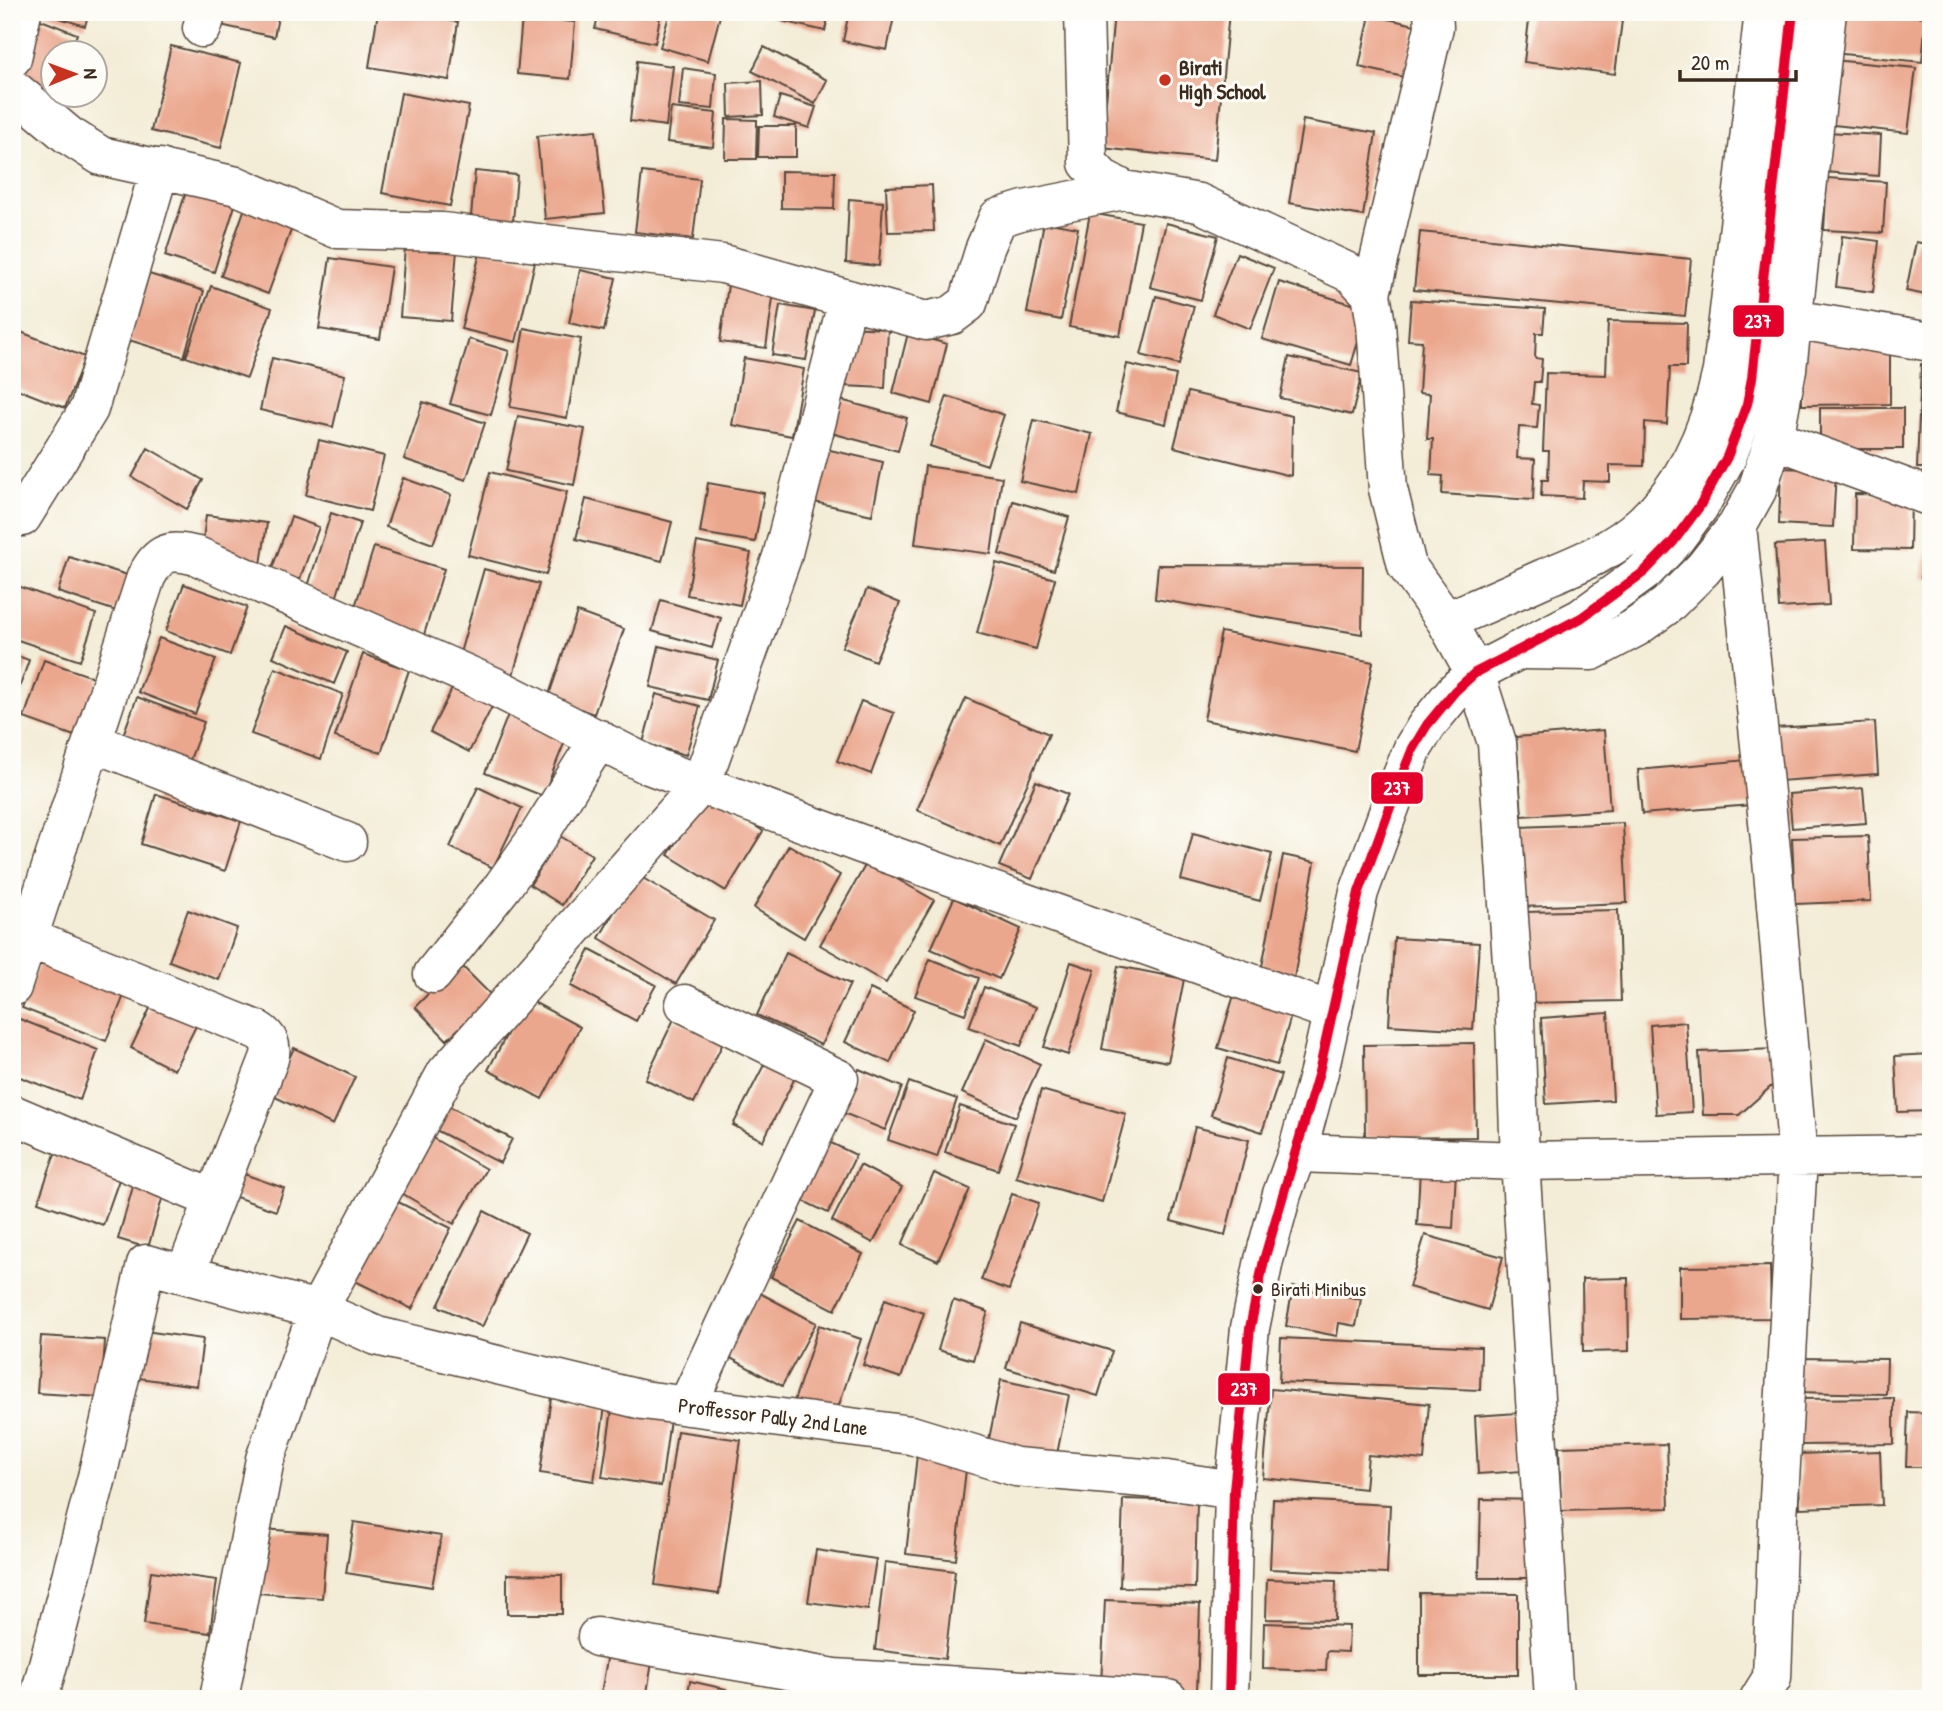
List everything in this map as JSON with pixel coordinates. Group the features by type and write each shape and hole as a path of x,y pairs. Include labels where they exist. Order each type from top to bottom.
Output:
{"street":[{"path":"12,58 22,12"},
{"path":"1433,12 1434,27 1371,294 1376,324 1388,489 1407,566 1446,621 1475,673 1497,743 1514,990 1520,1161 1554,1699"},
{"path":"1446,621 1599,555 1642,524 1674,489 1693,459 1707,428 1722,371 1764,12"},
{"path":"1229,1699 1234,1490 1250,1328 1268,1247 1282,1194 1297,1153 1333,1012 1359,892 1413,748 1438,709 1475,673 1581,618 1644,572 1673,542 1699,507 1727,457 1748,404 1793,12"},
{"path":"1521,650 1592,651 1635,628 1667,605 1703,569 1737,526 1757,490 1774,439 1782,400 1827,12"},
{"path":"1074,19 1088,163 1102,178 1124,190 1199,204 1352,274 1371,294"},
{"path":"12,88 68,135 102,156 237,186 337,229 442,232 723,264 926,321 953,315 968,303 985,248 998,218 1024,209 1124,190"},
{"path":"22,517 89,409 160,168"},
{"path":"219,1699 265,1459 318,1310 446,1073 701,784 782,557 848,299"},
{"path":"1792,319 1931,342"},
{"path":"1774,439 1931,497"},
{"path":"1737,526 1772,860 1798,1158 1772,1678 1759,1699"},
{"path":"12,987 146,578 152,566 163,556 175,551 197,556 493,686 646,764 888,854 1333,1012"},
{"path":"433,974 503,886 539,835 598,739"},
{"path":"92,742 347,842"},
{"path":"28,938 257,1030 268,1038 272,1050 269,1059 185,1274"},
{"path":"685,1004 839,1079 688,1406"},
{"path":"12,1114 213,1199"},
{"path":"1297,1153 1520,1161 1931,1155"},
{"name":"Proffessor Pally 2nd Lane","path":"40,1699 97,1477 146,1264 318,1310 377,1336 643,1400 911,1435 1016,1467 1167,1480 1234,1490"},
{"path":"597,1637 834,1678 1168,1699"}],"building":[{"path":"40,12 89,12 85,26"},
{"path":"218,12 279,12 274,37 216,24"},
{"path":"378,12 401,12 458,22 449,80 369,67"},
{"path":"599,12 661,12 655,43 595,29"},
{"path":"670,12 721,12 708,61 660,47"},
{"path":"779,12 829,12 825,31 777,20"},
{"path":"849,12 895,12 887,50 843,41"},
{"name":"Birati High School","path":"1114,12 1229,12 1215,160 1102,148"},
{"path":"1530,12 1623,13 1615,74 1524,62"},
{"path":"1837,12 1879,12 1926,17 1922,62 1833,53"},
{"path":"1370,15 1415,25 1404,77 1359,67"},
{"path":"522,17 575,22 570,79 517,74"},
{"path":"36,18 77,34 75,38 38,38 38,89 13,79"},
{"path":"171,46 241,63 221,148 151,131"},
{"path":"764,47 827,80 815,104 752,71"},
{"path":"1832,60 1916,68 1908,133 1825,124"},
{"path":"637,61 673,66 666,126 630,121"},
{"path":"683,68 716,73 713,109 679,106"},
{"path":"762,81 763,115 729,117 728,83"},
{"path":"401,93 469,106 450,206 382,193"},
{"path":"780,96 816,107 809,128 774,117"},
{"path":"671,108 716,113 713,147 667,142"},
{"path":"726,119 757,120 756,159 725,159"},
{"path":"1303,120 1376,133 1363,216 1289,203"},
{"path":"759,126 796,126 796,157 758,157"},
{"path":"596,130 605,213 545,219 537,136"},
{"path":"1826,132 1881,135 1879,176 1823,172"},
{"path":"475,171 517,175 512,233 470,228"},
{"path":"781,171 835,172 834,209 781,208"},
{"path":"642,172 700,179 693,239 635,232"},
{"path":"1827,178 1886,182 1883,233 1824,230"},
{"path":"189,183 237,199 214,272 165,256"},
{"path":"932,185 934,231 888,232 886,187"},
{"path":"849,199 883,202 879,266 846,263"},
{"path":"247,202 295,219 268,294 221,276"},
{"path":"1090,213 1141,222 1120,336 1069,327"},
{"path":"1044,222 1078,228 1061,320 1027,313"},
{"path":"1166,223 1218,236 1201,300 1150,287"},
{"path":"1420,232 1691,259 1685,316 1414,290"},
{"path":"1842,236 1879,241 1873,292 1836,287"},
{"path":"1916,242 1931,245 1931,296 1906,291"},
{"path":"405,246 457,250 451,321 400,317"},
{"path":"481,249 535,262 516,342 461,329"},
{"path":"1237,253 1274,268 1250,329 1213,314"},
{"path":"330,258 391,267 380,339 319,329"},
{"path":"580,270 616,278 604,331 569,323"},
{"path":"149,274 204,291 184,357 129,340"},
{"path":"1279,282 1368,309 1351,365 1262,339"},
{"path":"728,285 774,291 766,348 720,342"},
{"path":"211,286 272,308 247,378 186,357"},
{"path":"1156,296 1194,306 1179,365 1141,355"},
{"path":"1411,300 1545,309 1543,333 1536,333 1535,358 1542,359 1540,382 1534,382 1532,404 1539,405 1537,428 1519,427 1517,458 1535,459 1533,500 1442,494 1443,476 1431,475 1433,439 1427,439 1430,394 1419,393 1422,341 1408,340"},
{"path":"780,305 815,311 806,360 772,355"},
{"path":"1608,321 1687,323 1686,367 1670,367 1667,424 1645,422 1644,466 1610,465 1610,482 1583,481 1582,498 1541,496 1542,480 1548,480 1549,451 1543,451 1546,373 1606,375"},
{"path":"847,327 888,329 885,388 844,386"},
{"path":"524,328 581,339 567,418 510,407"},
{"path":"13,329 85,357 65,408 12,387"},
{"path":"908,333 947,344 932,404 893,393"},
{"path":"1890,338 1890,404 1802,405 1802,339"},
{"path":"469,339 509,351 491,415 450,404"},
{"path":"1289,357 1362,373 1352,415 1280,398"},
{"path":"272,358 345,375 333,427 260,410"},
{"path":"744,358 804,369 792,436 732,425"},
{"path":"1127,364 1176,375 1166,424 1116,412"},
{"path":"1921,364 1931,364 1931,468 1917,468"},
{"path":"1188,392 1292,416 1291,476 1174,447"},
{"path":"947,396 1004,415 987,465 930,446"},
{"path":"833,398 907,418 898,451 824,431"},
{"path":"423,402 485,423 466,480 404,459"},
{"path":"1820,408 1903,408 1903,449 1820,449"},
{"path":"518,416 585,429 574,485 506,471"},
{"path":"1034,420 1092,434 1079,494 1020,481"},
{"path":"319,440 384,456 370,511 306,495"},
{"path":"148,448 203,480 187,509 132,477"},
{"path":"821,448 883,462 872,515 810,501"},
{"path":"925,466 1002,477 991,554 915,544"},
{"path":"1781,468 1836,470 1833,527 1779,524"},
{"path":"490,472 567,492 546,575 468,555"},
{"path":"403,478 451,495 433,544 386,527"},
{"path":"708,483 764,493 755,542 700,533"},
{"path":"1855,494 1911,495 1910,550 1854,549"},
{"path":"586,499 672,522 662,561 576,539"},
{"path":"1013,501 1069,517 1054,570 999,554"},
{"path":"331,513 360,523 334,605 305,596"},
{"path":"206,515 267,523 261,565 201,557"},
{"path":"291,517 319,527 295,592 267,582"},
{"path":"1931,538 1931,580 1921,578"},
{"path":"697,542 751,553 740,605 687,595"},
{"path":"1825,542 1829,605 1779,608 1775,545"},
{"path":"374,547 444,569 423,638 352,616"},
{"path":"69,557 137,578 125,614 58,592"},
{"path":"996,563 1055,579 1036,649 977,633"},
{"path":"1158,565 1363,566 1362,634 1155,599"},
{"path":"484,569 539,584 511,682 456,667"},
{"path":"12,584 96,614 80,661 12,638"},
{"path":"184,584 247,607 230,655 166,631"},
{"path":"867,589 900,603 875,661 842,647"},
{"path":"661,600 721,618 712,648 652,631"},
{"path":"577,612 624,629 594,714 548,698"},
{"path":"286,626 347,652 334,684 273,657"},
{"path":"1221,632 1373,662 1355,751 1204,720"},
{"path":"159,638 216,659 195,714 138,692"},
{"path":"659,646 718,660 708,700 650,687"},
{"path":"12,654 29,660 13,706 12,706"},
{"path":"363,654 409,670 381,753 335,737"},
{"path":"44,660 98,679 77,737 24,718"},
{"path":"275,668 343,694 321,759 251,734"},
{"path":"455,683 494,703 469,752 430,732"},
{"path":"656,694 700,706 686,755 643,743"},
{"path":"137,697 204,722 185,773 118,749"},
{"path":"966,698 1049,734 1000,846 917,810"},
{"path":"861,701 894,713 871,774 837,761"},
{"path":"511,707 569,731 543,796 485,773"},
{"path":"1875,722 1878,774 1779,781 1775,728"},
{"path":"1604,730 1610,810 1522,816 1516,737"},
{"path":"1747,760 1751,805 1642,814 1638,770"},
{"path":"1036,781 1068,794 1032,879 999,866"},
{"path":"478,787 522,808 493,868 450,847"},
{"path":"1863,788 1866,823 1792,828 1789,794"},
{"path":"156,794 241,821 225,871 141,844"},
{"path":"706,794 763,831 726,891 668,855"},
{"path":"1623,823 1627,903 1521,907 1518,827"},
{"path":"1193,833 1272,854 1260,901 1181,880"},
{"path":"560,836 592,855 562,905 530,885"},
{"path":"1868,836 1871,901 1795,904 1792,838"},
{"path":"789,845 840,875 804,938 754,908"},
{"path":"1283,855 1315,862 1294,978 1261,972"},
{"path":"867,862 934,900 886,983 820,945"},
{"path":"636,874 714,920 676,984 599,938"},
{"path":"954,898 1021,929 999,979 931,949"},
{"path":"188,910 237,928 219,980 169,961"},
{"path":"1618,910 1621,1001 1527,1003 1524,912"},
{"path":"1394,938 1479,943 1473,1030 1389,1025"},
{"path":"590,950 656,985 636,1021 571,986"},
{"path":"786,953 850,984 821,1045 757,1015"},
{"path":"42,956 126,990 106,1041 22,1008"},
{"path":"930,959 979,978 965,1014 915,996"},
{"path":"1071,962 1095,970 1068,1055 1044,1047"},
{"path":"459,963 492,996 447,1040 415,1007"},
{"path":"1118,966 1184,979 1168,1062 1102,1049"},
{"path":"984,987 1036,1007 1021,1046 969,1027"},
{"path":"870,989 914,1010 890,1063 845,1042"},
{"path":"1234,995 1292,1012 1277,1065 1218,1048"},
{"path":"156,996 200,1018 174,1070 131,1048"},
{"path":"526,998 580,1027 542,1099 488,1070"},
{"path":"1608,1013 1613,1100 1546,1104 1541,1018"},
{"path":"17,1018 98,1050 80,1100 12,1074 12,1032"},
{"path":"674,1019 723,1043 694,1103 645,1079"},
{"path":"1686,1022 1692,1112 1656,1114 1650,1025"},
{"path":"986,1039 1040,1064 1016,1117 962,1093"},
{"path":"1474,1043 1476,1137 1365,1138 1364,1045"},
{"path":"294,1048 355,1077 333,1125 271,1095"},
{"path":"1776,1049 1776,1082 1739,1115 1703,1115 1699,1052"},
{"path":"1931,1054 1931,1111 1898,1112 1895,1056"},
{"path":"768,1057 798,1072 763,1141 733,1125"},
{"path":"1228,1058 1281,1075 1262,1132 1211,1115"},
{"path":"859,1069 902,1087 885,1130 841,1112"},
{"path":"909,1082 957,1099 937,1157 888,1140"},
{"path":"1041,1090 1126,1114 1102,1202 1016,1177"},
{"path":"441,1102 512,1139 500,1163 428,1126"},
{"path":"960,1106 1014,1124 998,1170 945,1152"},
{"path":"1195,1127 1249,1140 1225,1235 1171,1221"},
{"path":"424,1133 486,1169 454,1224 393,1188"},
{"path":"821,1138 856,1155 828,1213 793,1196"},
{"path":"56,1151 121,1174 103,1225 38,1202"},
{"path":"860,1165 902,1187 873,1243 832,1221"},
{"path":"1420,1170 1456,1171 1453,1228 1417,1225"},
{"path":"238,1172 284,1188 276,1211 230,1195"},
{"path":"934,1173 970,1189 938,1261 902,1245"},
{"path":"134,1183 164,1192 148,1248 118,1239"},
{"path":"1012,1194 1039,1203 1009,1290 981,1280"},
{"path":"390,1198 451,1228 412,1309 351,1279"},
{"path":"484,1211 527,1233 482,1327 438,1306"},
{"path":"800,1221 863,1254 835,1310 771,1277"},
{"path":"1425,1235 1503,1257 1488,1310 1409,1287"},
{"path":"1770,1266 1771,1318 1680,1319 1680,1267"},
{"path":"1628,1278 1629,1351 1583,1352 1582,1279"},
{"path":"1293,1287 1361,1299 1356,1326 1339,1323 1337,1336 1286,1326"},
{"path":"758,1292 816,1323 782,1386 725,1355"},
{"path":"885,1299 924,1313 901,1378 863,1365"},
{"path":"953,1300 988,1312 973,1360 938,1350"},
{"path":"1020,1323 1112,1351 1098,1396 1006,1368"},
{"path":"819,1325 861,1339 836,1414 794,1401"},
{"path":"137,1330 203,1339 197,1386 131,1377"},
{"path":"41,1336 105,1340 101,1397 37,1393"},
{"path":"1281,1338 1481,1347 1480,1390 1279,1382"},
{"path":"1793,1358 1887,1359 1886,1394 1792,1392"},
{"path":"1001,1380 1069,1395 1056,1459 988,1444"},
{"path":"1271,1389 1429,1404 1424,1460 1368,1455 1365,1489 1263,1478"},
{"path":"551,1398 605,1406 594,1481 540,1473"},
{"path":"1894,1398 1894,1444 1799,1445 1799,1399"},
{"path":"613,1403 671,1412 661,1486 602,1477"},
{"path":"1532,1412 1536,1470 1478,1474 1475,1416"},
{"path":"1908,1412 1931,1413 1931,1467 1906,1467"},
{"path":"677,1431 741,1440 719,1594 655,1585"},
{"path":"1667,1444 1669,1508 1561,1511 1559,1447"},
{"path":"1880,1451 1882,1505 1800,1508 1798,1454"},
{"path":"917,1455 967,1460 956,1560 906,1554"},
{"path":"1123,1499 1197,1501 1195,1588 1120,1587"},
{"path":"1273,1499 1390,1505 1387,1574 1270,1569"},
{"path":"1481,1499 1542,1500 1541,1578 1479,1578"},
{"path":"354,1522 441,1536 432,1587 346,1573"},
{"path":"263,1529 327,1534 322,1598 259,1593"},
{"path":"816,1550 876,1559 868,1610 808,1602"},
{"path":"885,1562 955,1571 945,1659 875,1650"},
{"path":"151,1571 217,1580 210,1633 144,1624"},
{"path":"507,1574 562,1575 562,1614 507,1614"},
{"path":"1267,1579 1336,1581 1335,1620 1266,1619"},
{"path":"1419,1593 1518,1594 1518,1675 1419,1675"},
{"path":"1105,1600 1200,1604 1197,1691 1101,1686"},
{"path":"1264,1623 1349,1626 1348,1652 1327,1651 1326,1671 1263,1669"},
{"path":"610,1642 654,1650 646,1699 600,1699"},
{"path":"690,1681 726,1689 724,1699 687,1699"}],"transit line":[{"name":"237","path":"1229,1699 1234,1490 1250,1328 1264,1260 1319,1072 1359,892 1413,748 1427,725 1455,691 1475,673 1581,618 1644,572 1673,542 1699,507 1727,457 1747,404 1752,378 1793,12"}],"place":[{"name":"Birati High School","path":"1165,80"},
{"name":"Birati Minibus","path":"1258,1289"}]}
